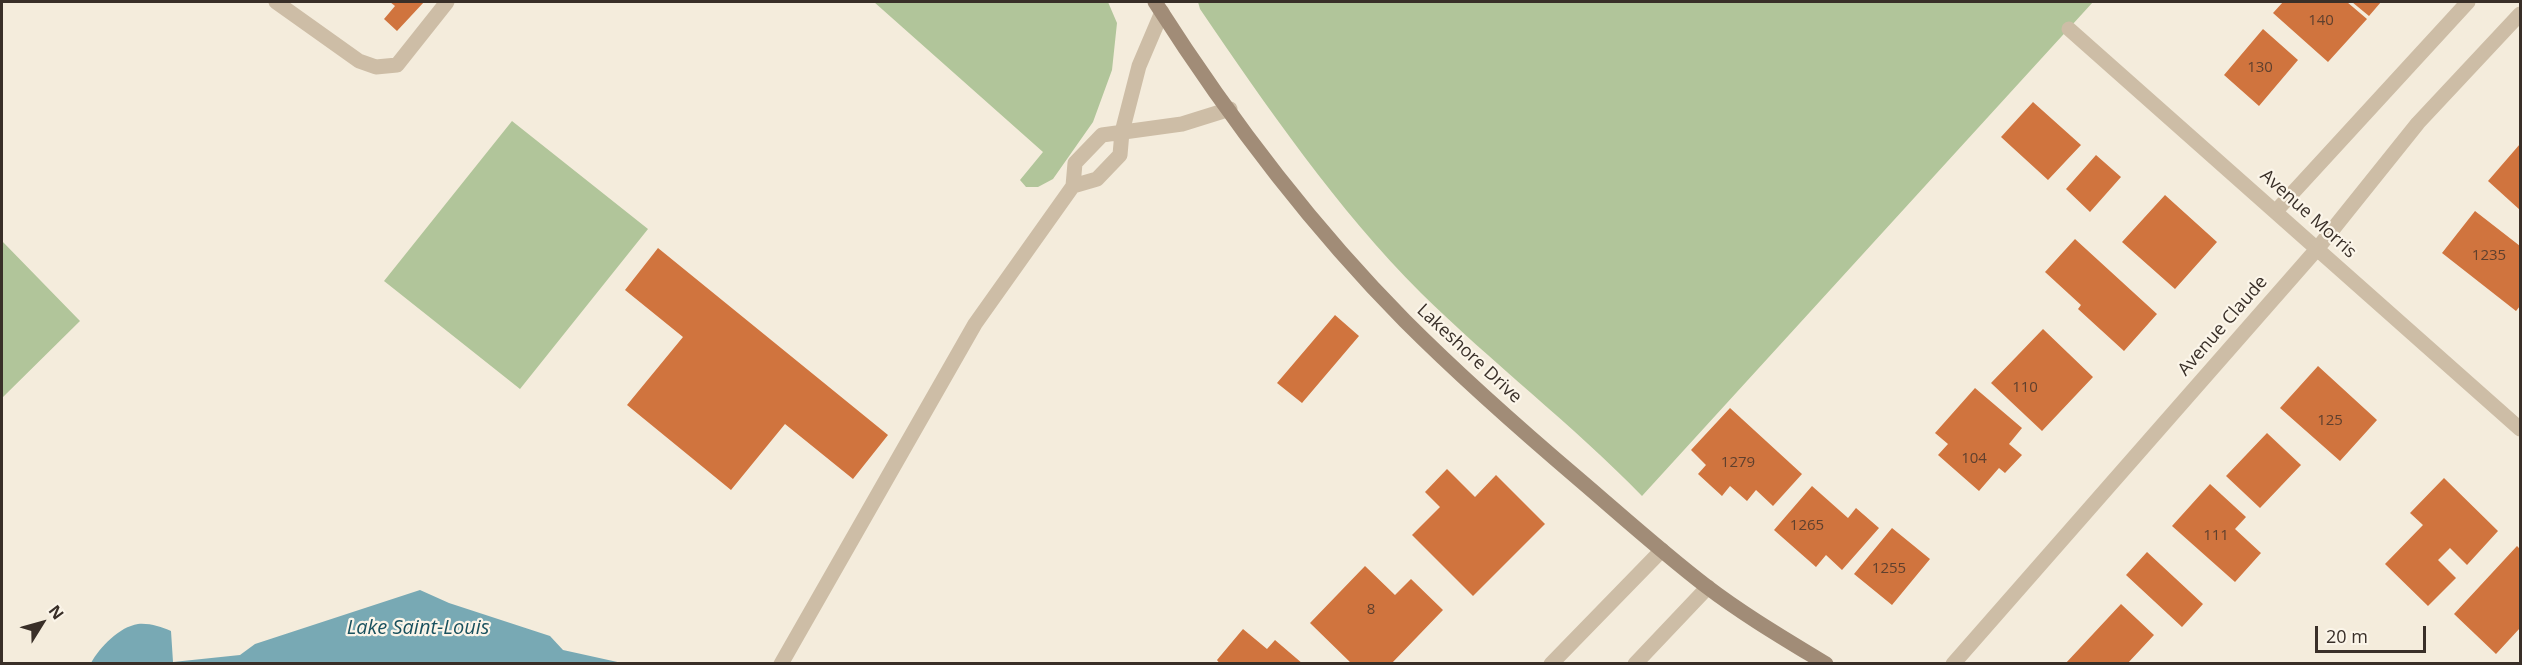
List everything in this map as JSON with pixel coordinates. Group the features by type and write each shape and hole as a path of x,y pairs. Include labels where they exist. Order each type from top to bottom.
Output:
{"street":[{"path":"276,2 359,61 376,67 397,65 447,2"},
{"path":"2276,211 2468,2"},
{"path":"1073,186 1096,179 1120,155 1122,132 1139,66 1158,7"},
{"name":"Lakeshore Drive","path":"1158,7 1285,185 1404,321 1494,405 1662,550 1708,587 1771,631 1826,663"},
{"name":"Avenue Claude","path":"1953,663 2317,249 2418,123 2520,14"},
{"name":"Avenue Morris","path":"2069,29 2520,429"},
{"path":"781,663 975,324 1073,186 1075,163 1102,135 1182,124 1230,110"},
{"path":"1551,663 1662,550"},
{"path":"1635,663 1708,587"}],"green space":[{"path":"874,2 1108,2 1117,23 1112,70 1093,122 1053,179 1038,187 1026,187 1020,180 1043,152"},
{"path":"1198,2 2093,2 1642,496 1588,444 1448,319 1390,261 1360,227 1277,120 1200,9"},
{"path":"512,121 648,229 520,389 384,281"},
{"path":"2,241 80,321 2,398"}],"water":[{"name":"Lake Saint-Louis","path":"420,590 449,603 550,636 563,650 622,663 91,663 111,639 124,629 138,624 171,631 173,662 240,655 255,644"}],"building":[{"path":"390,2 424,2 397,31 384,19 395,6"},
{"path":"2283,2 2347,2 2367,19 2328,62 2273,13"},
{"path":"2352,2 2381,2 2369,16"},
{"path":"2263,29 2298,60 2259,106 2224,75"},
{"path":"2033,102 2081,145 2048,180 2001,137"},
{"path":"2520,144 2520,210 2488,181"},
{"path":"2096,155 2121,177 2090,212 2066,189"},
{"path":"2165,195 2217,242 2175,289 2122,242"},
{"path":"2475,211 2520,246 2520,306 2516,311 2442,253"},
{"path":"2075,239 2157,314 2124,351 2078,309 2081,305 2045,272"},
{"path":"658,248 888,435 853,479 785,424 731,490 627,405 683,337 625,290"},
{"path":"1335,315 1359,336 1302,403 1277,383"},
{"path":"2043,329 2093,377 2042,431 1991,383"},
{"path":"2318,366 2377,420 2340,461 2280,408"},
{"path":"1975,388 2022,428 2009,444 2022,455 2005,473 1999,468 1979,491 1938,455 1948,444 1935,433"},
{"path":"1730,408 1802,474 1773,506 1756,490 1747,501 1730,486 1722,496 1698,474 1706,465 1691,450"},
{"path":"2267,433 2301,465 2260,508 2226,476"},
{"path":"1447,469 1475,497 1496,475 1545,524 1473,596 1412,535 1440,507 1425,492"},
{"path":"2444,478 2498,531 2467,565 2450,548 2438,560 2456,578 2428,606 2385,564 2423,525 2410,513"},
{"path":"2210,484 2246,517 2235,529 2261,553 2235,582 2172,526"},
{"path":"1812,486 1848,518 1856,508 1879,528 1842,570 1826,555 1816,567 1774,530"},
{"path":"1892,528 1930,559 1892,605 1854,574"},
{"path":"2517,546 2520,549 2520,628 2496,654 2454,614"},
{"path":"2147,552 2203,604 2182,627 2126,575"},
{"path":"1365,566 1395,595 1411,579 1443,610 1391,664 1352,664 1310,623"},
{"path":"2121,604 2154,635 2127,664 2065,664"},
{"path":"1243,629 1267,649 1275,640 1303,664 1220,664 1217,660"}]}
